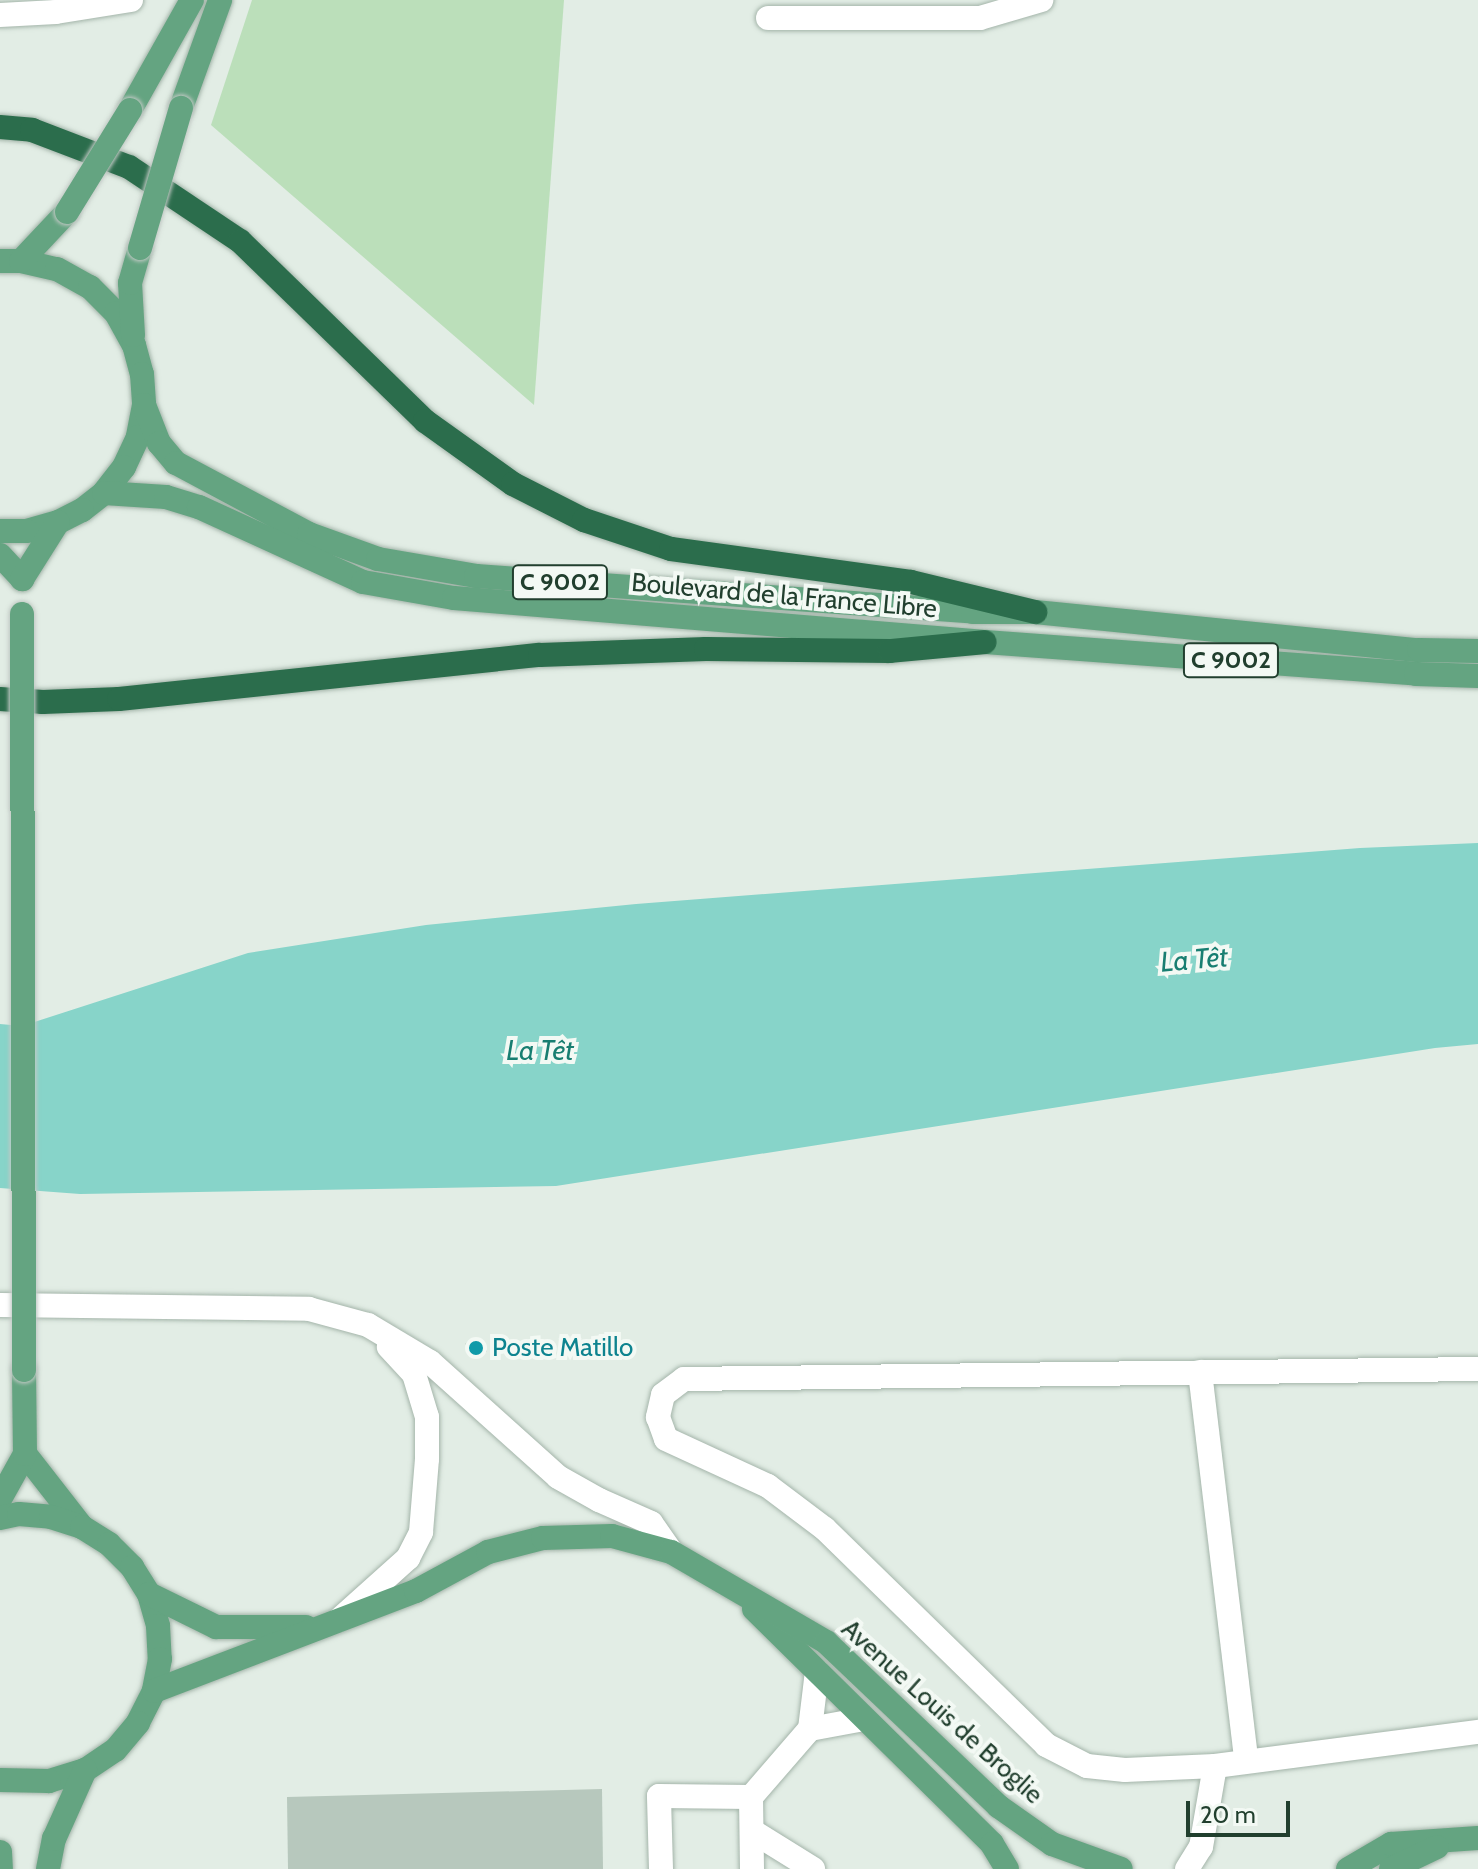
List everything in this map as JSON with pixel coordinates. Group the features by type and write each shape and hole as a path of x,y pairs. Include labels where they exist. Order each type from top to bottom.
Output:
{"highway":[{"path":"0,127 32,130 129,167 240,241 425,421 513,484 584,520 671,549 911,582 1035,612"},
{"path":"0,699 43,702 119,699 540,655 706,649 890,651 985,642"}],"main road":[{"path":"11,261 67,212 130,110 192,0"},
{"path":"0,531 27,531 58,522 82,510 104,493 124,467 133,447 144,405 142,374 134,345 130,283 181,108 220,0"},
{"path":"11,261 57,269 90,287 116,313 134,345"},
{"name":"Boulevard de la France Libre","path":"144,405 159,443 176,463 309,534 378,559 476,576 925,609 1035,612 1419,650 1478,651"},
{"name":"Boulevard de la France Libre","path":"104,493 166,497 199,507 363,582 454,598 985,642 1478,676"},
{"path":"0,1499 25,1454 22,579 58,522"},
{"path":"0,555 22,579"},
{"path":"25,1454 82,1527"},
{"path":"0,1518 19,1514 51,1517 82,1527 109,1544 132,1567 149,1594 158,1626 160,1659 154,1691 138,1723 115,1750 85,1770 49,1781 0,1780"},
{"name":"Avenue Louis de Broglie","path":"154,1691 219,1663 330,1625 416,1591 488,1552 543,1538 612,1536 671,1552 826,1642 998,1806 1052,1844 1121,1869"},
{"name":"Avenue Louis de Broglie","path":"730,1585 992,1844 1007,1869"},
{"name":"Avenue Louis de Broglie","path":"149,1594 216,1627 330,1625"},
{"path":"48,1869 54,1839 85,1770"},
{"path":"1348,1869 1391,1844 1466,1839"},
{"path":"1391,1869 1466,1839"},
{"path":"0,1852 1,1869"}],"street":[{"path":"0,15 56,12 131,0"},
{"path":"768,18 980,18 1041,0"},
{"path":"0,1305 309,1309 368,1325 430,1362 558,1477 599,1500 651,1523 671,1552"},
{"path":"330,1625 408,1558 421,1532 427,1417 414,1374 368,1325"},
{"path":"1478,1369 684,1379 663,1395 658,1417 666,1439 768,1486 825,1529 1046,1745 1087,1766 1125,1770 1215,1766 1478,1732"},
{"path":"1200,1372 1246,1760"},
{"path":"752,1869 751,1797 810,1729 817,1671"},
{"path":"810,1729 864,1719"},
{"path":"1187,1869 1201,1847 1215,1766"},
{"path":"661,1869 659,1796 751,1797"},
{"path":"752,1831 813,1869"}],"green space":[{"path":"252,0 564,0 534,405 211,125"}],"water":[{"name":"La Têt","path":"1478,843 1478,1044 1435,1048 556,1186 80,1194 0,1188 0,1024 22,1026 248,953 426,925 636,904 1360,848"}],"building":[{"name":"Poste Matillo","path":"472,1338 487,1351 480,1358 465,1344"},
{"path":"602,1789 603,1869 288,1869 287,1797"}],"place":[{"name":"Poste Matillo","path":"476,1348"}]}
